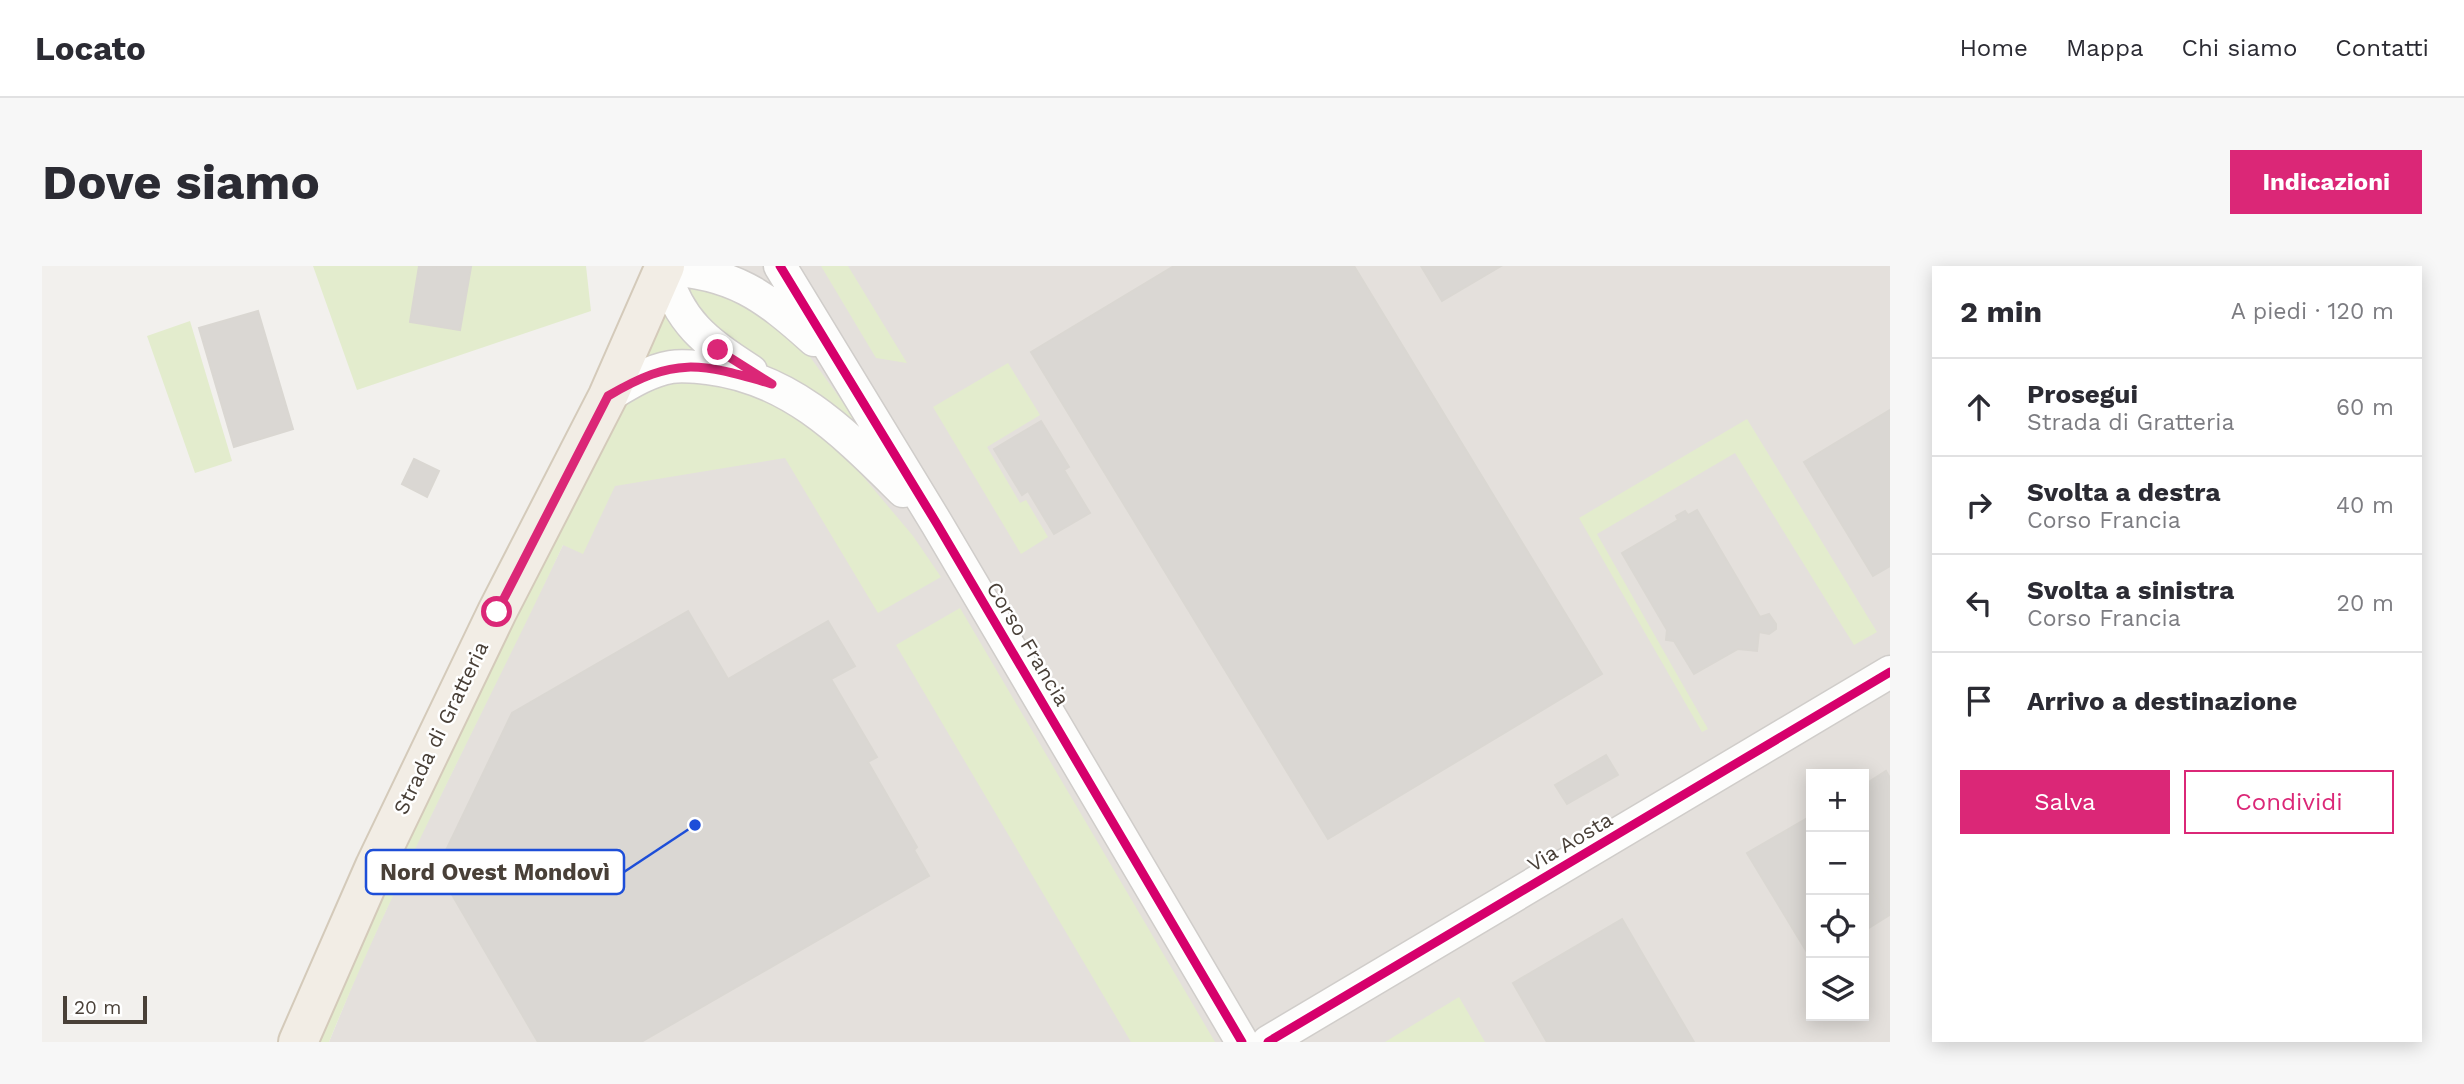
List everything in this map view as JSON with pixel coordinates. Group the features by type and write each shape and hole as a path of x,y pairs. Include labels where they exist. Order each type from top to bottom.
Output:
{"main road":[{"name":"Strada di Gratteria","path":"298,1042 392,830 497,612 608,396 665,267"}],"street":[{"name":"Corso Francia","path":"780,266 937,524 1242,1042"},
{"name":"Corso Francia","path":"836,359 766,300 741,285 700,272 665,267 676,303 698,333 718,350 799,400 852,440 937,524"},
{"name":"Corso Francia","path":"608,396 635,380 672,367 723,370 772,384"},
{"name":"Via Aosta","path":"1268,1042 1890,672"}],"shaded area":[{"path":"681,266 1890,266 1890,1042 329,1042 408,862 563,545"}],"green space":[{"path":"313,266 586,266 591,311 357,390"},
{"path":"821,266 848,266 907,363 876,358"},
{"path":"677,280 731,292 805,350 876,448 712,331"},
{"path":"666,307 708,357 640,364"},
{"path":"190,321 232,461 195,473 147,336"},
{"path":"1008,363 1040,415 987,447 1020,503 1026,500 1048,537 1021,554 933,407"},
{"path":"686,381 719,381 781,403 835,446 855,467 913,536 941,577 878,613 785,458 615,486 583,554 563,545 413,854 329,1042 316,1042 392,865 625,403 652,388"},
{"path":"1747,419 1877,632 1854,645 1735,453 1597,534 1708,729 1702,732 1579,518"},
{"path":"960,608 1215,1042 1131,1042 896,645"},
{"path":"1459,997 1485,1042 1385,1042"}],"building":[{"path":"419,266 471,267 460,330 410,322"},
{"path":"1174,266 1354,266 1602,674 1328,839 1031,352"},
{"path":"1421,266 1501,266 1442,301"},
{"path":"258,311 293,429 234,447 199,328"},
{"path":"1890,410 1890,566 1873,576 1804,462"},
{"path":"1041,421 1069,467 1064,470 1090,513 1054,534 1028,491 1022,495 994,449"},
{"path":"414,459 439,471 427,497 402,484"},
{"path":"1697,510 1760,617 1769,614 1776,624 1776,629 1769,634 1759,632 1757,651 1738,649 1694,674 1674,641 1666,640 1667,630 1622,553 1678,520 1676,516 1685,511 1688,515"},
{"path":"688,611 728,679 828,621 855,666 831,679 877,757 868,762 917,847 914,850 929,876 641,1042 538,1042 437,869 512,713"},
{"path":"1606,755 1618,775 1567,804 1555,785"},
{"path":"1886,771 1890,778 1888,916 1869,884 1869,782"},
{"path":"1806,819 1806,951 1747,853"},
{"path":"1869,884 1888,916 1869,928"},
{"path":"1622,919 1694,1042 1547,1042 1513,983"}],"cycle path":[{"path":"780,266 937,524 1242,1042"},
{"path":"1268,1042 1890,672"}],"place":[{"name":"Nord Ovest Mondovì","path":"695,825"}],"route":[{"path":"497,612 608,396 635,380 672,367 723,370 772,384 718,350"}]}
